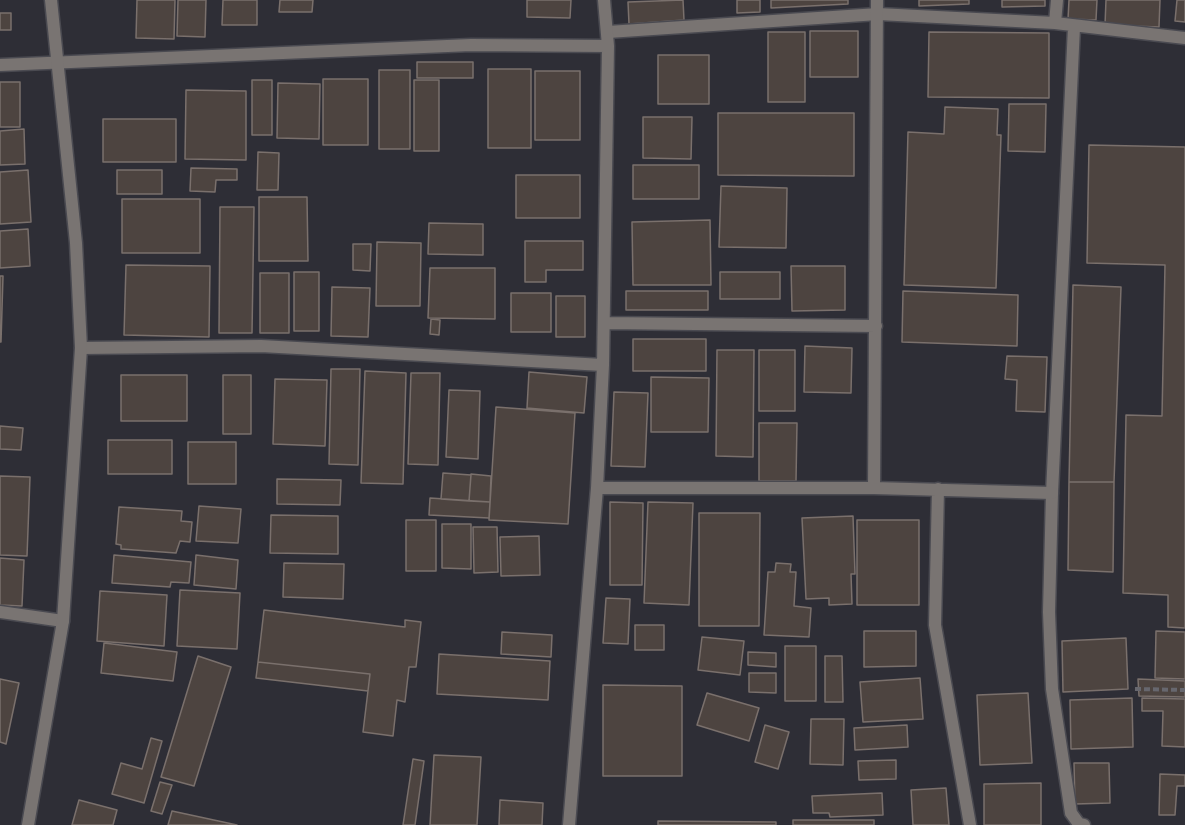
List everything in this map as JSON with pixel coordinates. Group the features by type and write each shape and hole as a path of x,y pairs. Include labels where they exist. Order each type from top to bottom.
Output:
{"street":[{"path":"28,825 63,621 81,348 76,243 60,63 51,0"},
{"path":"569,825 597,488 603,365 608,46 604,0"},
{"path":"874,488 877,0"},
{"path":"1055,23 1057,0"},
{"path":"608,32 878,14 1055,23 1185,38"},
{"path":"1074,27 1052,493 1049,612 1052,689 1071,813 1080,824 1084,825"},
{"path":"0,64 471,45 608,46"},
{"path":"604,323 876,326"},
{"path":"81,348 261,345 603,365"},
{"path":"597,488 874,488 1052,493"},
{"path":"938,489 935,625 970,825"},
{"path":"0,612 63,621"}],"path":[{"path":"1135,689 1185,690"}],"building":[{"path":"137,0 175,0 174,39 136,38"},
{"path":"178,0 206,0 205,37 177,36"},
{"path":"223,0 257,0 257,25 222,25"},
{"path":"280,0 313,0 312,12 279,12"},
{"path":"527,0 571,0 570,18 527,17"},
{"path":"683,0 684,20 629,24 628,2"},
{"path":"737,0 760,0 760,12 737,13"},
{"path":"771,0 848,0 848,4 771,8"},
{"path":"919,0 969,0 969,4 919,6"},
{"path":"1002,0 1045,0 1045,6 1002,7"},
{"path":"1069,0 1097,0 1096,20 1068,19"},
{"path":"1106,0 1160,0 1159,27 1105,25"},
{"path":"1177,0 1185,0 1185,22 1175,21"},
{"path":"0,13 11,13 11,30 0,30"},
{"path":"810,31 858,31 858,77 810,77"},
{"path":"768,32 805,32 805,102 768,102"},
{"path":"929,32 1049,33 1049,98 928,97"},
{"path":"658,55 709,55 709,104 658,104"},
{"path":"417,62 473,62 473,78 417,78"},
{"path":"488,69 531,69 531,148 488,148"},
{"path":"379,70 410,70 410,149 379,149"},
{"path":"535,71 580,71 580,140 535,140"},
{"path":"323,79 368,79 368,145 323,145"},
{"path":"252,80 272,80 272,135 252,135"},
{"path":"414,80 439,80 439,151 414,151"},
{"path":"0,82 20,82 20,127 0,127"},
{"path":"278,83 320,84 319,139 277,138"},
{"path":"186,90 246,91 246,160 185,159"},
{"path":"1009,104 1046,104 1045,152 1008,151"},
{"path":"945,107 998,109 997,135 1001,135 996,288 904,285 908,132 944,134"},
{"path":"718,113 854,113 854,176 718,175"},
{"path":"643,117 692,117 691,159 643,158"},
{"path":"103,119 176,119 176,162 103,162"},
{"path":"24,129 25,164 0,165 0,131"},
{"path":"1089,145 1185,147 1185,628 1168,627 1168,595 1123,593 1126,415 1162,416 1165,265 1087,263"},
{"path":"258,152 279,153 278,190 257,190"},
{"path":"633,165 699,165 699,199 633,199"},
{"path":"191,168 237,169 237,180 216,180 215,192 190,191"},
{"path":"28,170 31,222 0,224 0,172"},
{"path":"117,170 162,170 162,194 117,194"},
{"path":"516,175 580,175 580,218 516,218"},
{"path":"721,186 787,188 786,248 719,247"},
{"path":"259,197 307,197 308,261 259,261"},
{"path":"122,199 200,199 200,253 122,253"},
{"path":"220,207 254,207 252,333 219,333"},
{"path":"710,220 711,285 633,285 632,222"},
{"path":"429,223 483,224 483,255 428,254"},
{"path":"28,229 30,266 0,268 0,231"},
{"path":"525,241 583,241 583,270 546,270 546,282 525,282"},
{"path":"377,242 421,243 420,306 376,306"},
{"path":"353,244 371,244 370,271 353,270"},
{"path":"126,265 210,266 209,337 124,335"},
{"path":"791,266 845,266 845,310 792,311"},
{"path":"430,268 495,268 495,319 428,318"},
{"path":"294,272 319,272 319,331 294,331"},
{"path":"720,272 780,272 780,299 720,299"},
{"path":"260,273 289,273 289,333 260,333"},
{"path":"0,276 3,276 1,342 0,342"},
{"path":"1073,285 1121,287 1114,482 1069,482"},
{"path":"332,287 370,288 368,337 331,336"},
{"path":"626,291 708,291 708,310 626,310"},
{"path":"903,291 1018,295 1017,346 902,342"},
{"path":"511,293 551,293 551,332 511,332"},
{"path":"556,296 585,296 585,337 556,337"},
{"path":"431,319 440,320 439,335 430,334"},
{"path":"633,339 706,339 706,371 633,371"},
{"path":"805,346 852,348 851,393 804,392"},
{"path":"717,350 754,350 753,457 716,456"},
{"path":"759,350 795,350 795,411 759,411"},
{"path":"1007,356 1047,357 1045,412 1016,411 1017,380 1005,379"},
{"path":"331,369 360,369 358,465 329,464"},
{"path":"365,371 406,373 403,484 361,483"},
{"path":"529,372 587,377 584,413 527,408"},
{"path":"411,373 440,373 438,465 408,464"},
{"path":"121,375 187,375 187,421 121,421"},
{"path":"223,375 251,375 251,434 223,434"},
{"path":"651,377 709,378 708,432 651,432"},
{"path":"275,379 327,380 325,446 273,444"},
{"path":"449,390 480,391 478,459 446,457"},
{"path":"614,392 648,393 645,467 611,466"},
{"path":"496,407 575,413 568,524 489,520"},
{"path":"759,423 797,423 796,481 759,481"},
{"path":"0,426 23,428 21,450 0,449"},
{"path":"108,440 172,440 172,474 108,474"},
{"path":"188,442 236,442 236,484 188,484"},
{"path":"443,473 471,475 469,501 441,499"},
{"path":"471,474 491,476 490,502 469,501"},
{"path":"0,476 30,477 27,556 0,555"},
{"path":"277,479 341,480 340,505 277,504"},
{"path":"1069,482 1114,482 1113,572 1068,570"},
{"path":"430,498 490,502 489,518 429,515"},
{"path":"610,502 643,503 642,585 610,585"},
{"path":"648,502 693,503 689,605 644,603"},
{"path":"199,506 241,509 238,543 196,541"},
{"path":"119,507 182,511 181,521 192,522 190,542 180,541 176,553 121,549 121,545 116,544"},
{"path":"699,513 760,513 759,626 699,626"},
{"path":"271,515 338,516 338,554 270,553"},
{"path":"853,516 855,574 851,574 852,604 829,605 829,598 806,599 802,518"},
{"path":"406,520 436,520 436,571 406,571"},
{"path":"857,520 919,520 919,605 857,605"},
{"path":"442,524 471,524 471,569 442,568"},
{"path":"473,527 497,527 498,572 474,573"},
{"path":"539,536 540,575 501,576 500,537"},
{"path":"114,555 191,562 189,583 171,582 170,587 112,583"},
{"path":"196,555 238,560 236,589 194,585"},
{"path":"0,558 24,560 22,606 0,605"},
{"path":"284,563 344,564 343,599 283,597"},
{"path":"776,563 791,564 790,572 796,572 794,606 811,608 809,637 764,635 768,572 775,572"},
{"path":"180,590 240,593 237,649 177,646"},
{"path":"100,591 167,595 164,646 97,641"},
{"path":"606,598 630,599 628,644 603,643"},
{"path":"264,610 405,627 405,620 421,622 416,667 409,667 405,702 397,700 393,736 363,732 370,674 258,662"},
{"path":"635,625 664,625 664,650 635,650"},
{"path":"864,631 916,631 916,666 864,667"},
{"path":"1156,631 1185,632 1185,679 1155,678"},
{"path":"502,632 552,635 551,657 501,654"},
{"path":"702,637 744,641 740,675 698,670"},
{"path":"1126,638 1128,689 1063,692 1062,641"},
{"path":"104,643 177,652 173,681 101,673"},
{"path":"785,646 816,646 816,701 785,701"},
{"path":"748,652 776,653 776,667 748,665"},
{"path":"439,654 550,661 548,700 437,694"},
{"path":"198,656 231,667 194,786 161,777"},
{"path":"825,656 842,656 843,702 825,702"},
{"path":"258,662 370,674 368,691 256,678"},
{"path":"749,673 776,673 776,693 749,692"},
{"path":"920,678 923,719 863,722 860,682"},
{"path":"0,679 19,683 6,744 0,742"},
{"path":"1138,679 1185,681 1185,697 1139,696"},
{"path":"603,685 682,686 682,776 603,776"},
{"path":"707,693 759,708 749,741 697,725"},
{"path":"1028,693 1032,763 980,765 977,695"},
{"path":"1132,698 1133,747 1071,749 1070,700"},
{"path":"1142,698 1185,699 1185,747 1162,746 1163,711 1142,711"},
{"path":"811,719 844,719 843,765 810,764"},
{"path":"765,725 789,732 778,769 755,762"},
{"path":"907,725 908,747 855,750 854,728"},
{"path":"151,738 162,741 144,803 112,794 121,763 142,769"},
{"path":"434,755 481,757 477,825 430,825"},
{"path":"413,759 424,761 415,825 403,825"},
{"path":"896,760 896,779 859,780 858,761"},
{"path":"1074,763 1109,763 1110,803 1075,804"},
{"path":"1160,774 1185,775 1185,786 1177,786 1175,815 1159,815"},
{"path":"160,782 172,785 162,814 151,811"},
{"path":"1041,783 1041,825 984,825 984,784"},
{"path":"946,788 949,825 913,825 911,790"},
{"path":"882,793 883,815 830,817 829,813 813,813 812,796"},
{"path":"79,800 117,810 113,825 72,825"},
{"path":"500,800 543,803 542,825 499,825"},
{"path":"172,811 237,825 168,825"},
{"path":"793,820 874,820 874,825 793,825"},
{"path":"658,821 776,822 776,825 658,825"}]}
